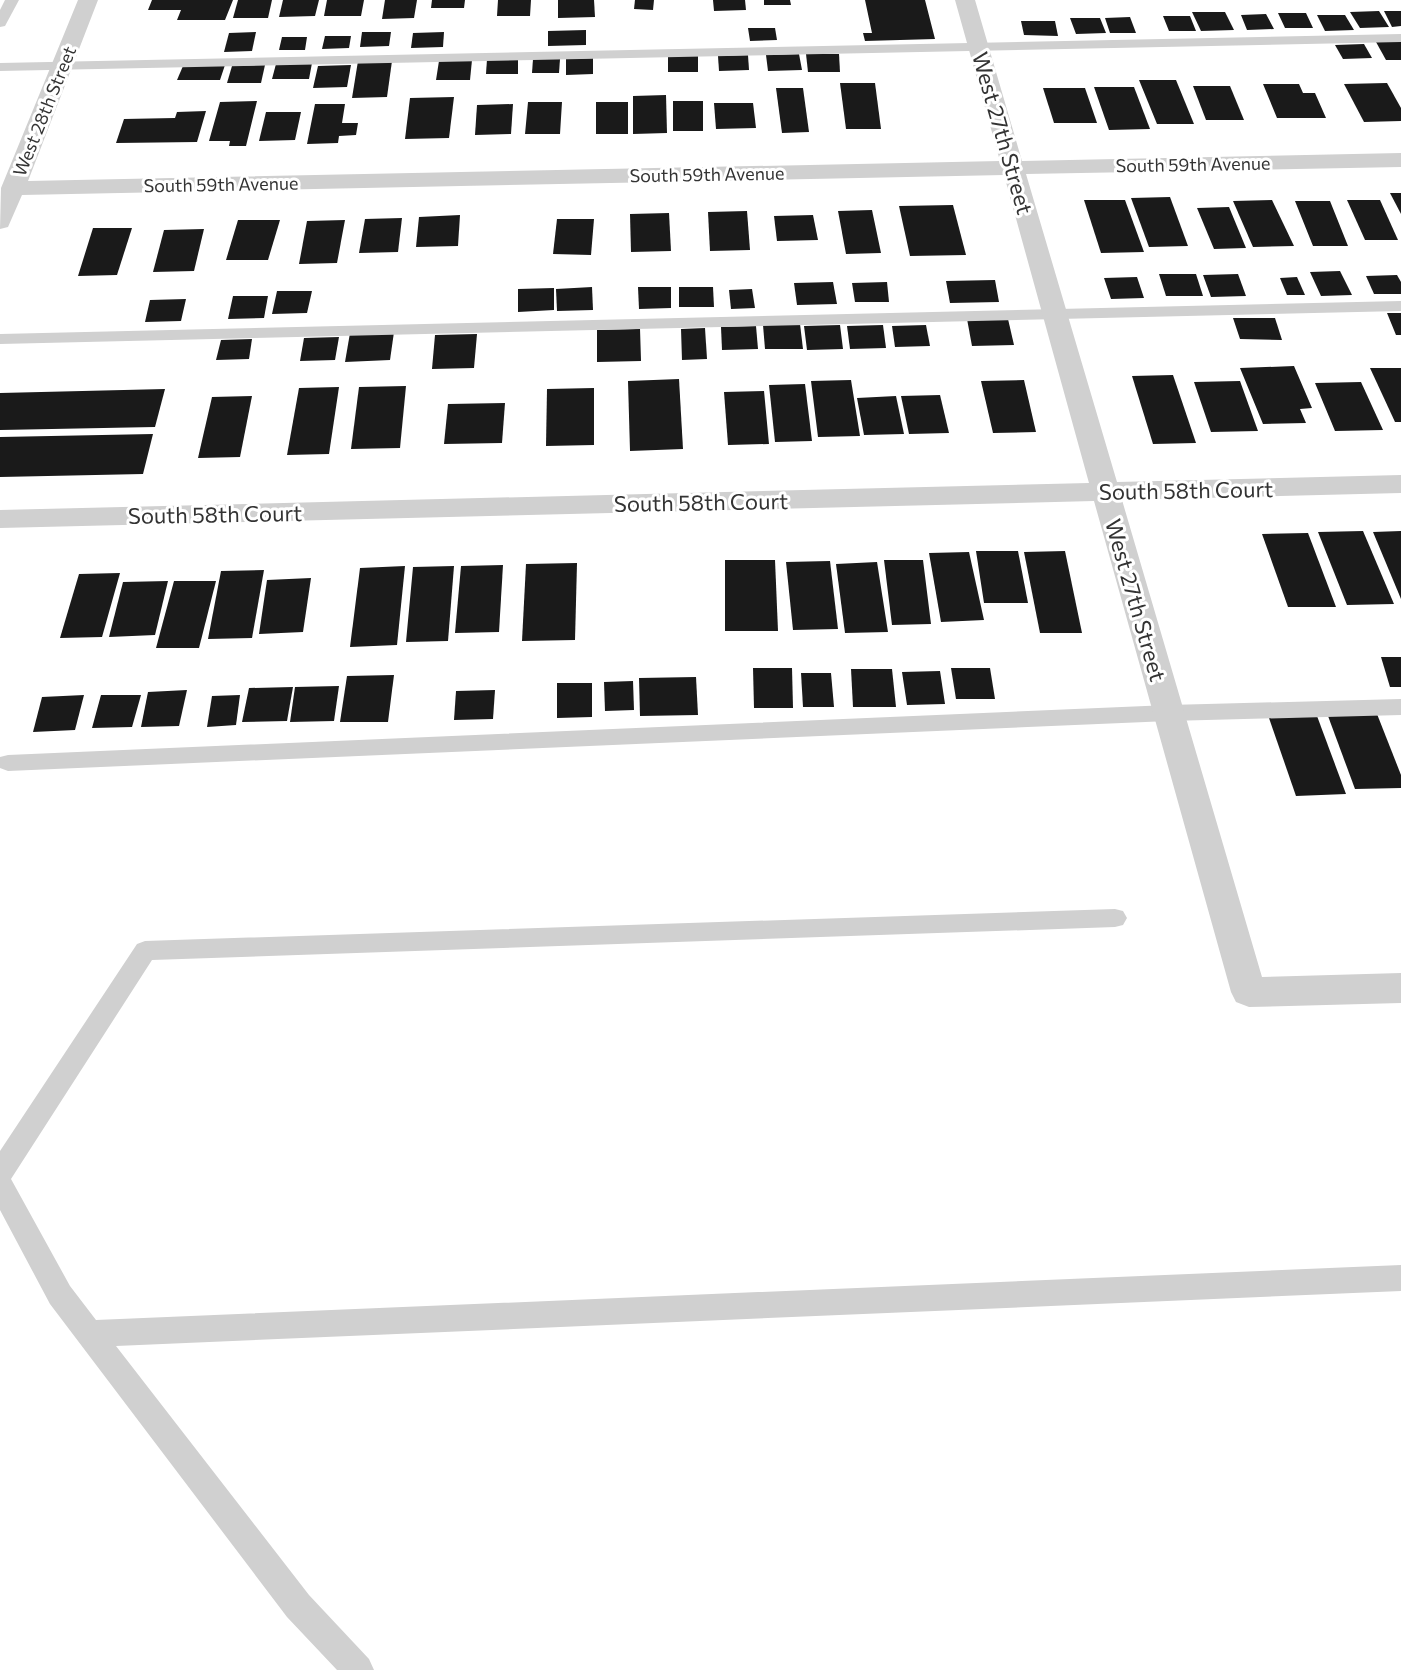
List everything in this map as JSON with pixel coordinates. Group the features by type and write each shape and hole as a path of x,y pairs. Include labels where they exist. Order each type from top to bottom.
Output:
{"street":[{"name":"West 28th Street","path":"0,222 88,0"},
{"name":"West 27th Street","path":"964,0 1249,992 1401,988"},
{"name":"South 59th Avenue","path":"13,188 1401,160"},
{"name":"South 58th Court","path":"0,519 1401,484"}],"lane":[{"path":"0,23 12,0"},
{"path":"0,67 1401,38"},
{"path":"0,339 1401,306"},
{"path":"8,763 1169,713 1401,707"},
{"path":"0,1173 146,951 1115,918"},
{"path":"0,1184 60,1295 298,1606 358,1670"},
{"path":"91,1334 1401,1278"}],"building":[{"path":"152,0 233,0 225,20 177,20 181,10 148,10"},
{"path":"238,0 272,0 268,18 233,18"},
{"path":"283,0 319,0 315,16 279,17"},
{"path":"327,0 364,0 361,16 324,16"},
{"path":"385,0 417,0 414,18 382,19"},
{"path":"432,0 465,0 464,8 431,8"},
{"path":"498,0 531,0 530,16 497,16"},
{"path":"558,0 594,0 595,17 558,18"},
{"path":"635,0 654,0 653,10 634,9"},
{"path":"713,0 745,0 746,10 714,11"},
{"path":"764,0 790,0 791,5 764,5"},
{"path":"865,0 925,0 935,39 865,41 863,33 872,33"},
{"path":"1379,11 1389,27 1360,28 1350,12"},
{"path":"1384,11 1401,11 1401,26 1392,27"},
{"path":"1192,12 1225,12 1234,30 1201,31"},
{"path":"1278,13 1306,13 1313,28 1285,28"},
{"path":"1266,14 1274,29 1247,30 1241,15"},
{"path":"1317,15 1345,15 1354,30 1325,31"},
{"path":"1163,16 1190,16 1196,31 1169,31"},
{"path":"1130,17 1136,33 1110,33 1105,18"},
{"path":"1070,18 1100,18 1106,33 1076,34"},
{"path":"1021,21 1055,21 1058,36 1024,35"},
{"path":"748,28 775,28 777,40 750,41"},
{"path":"586,30 586,45 548,46 548,31"},
{"path":"256,32 252,51 224,52 229,33"},
{"path":"362,32 391,32 389,46 360,47"},
{"path":"444,32 443,47 411,48 413,33"},
{"path":"325,36 351,36 349,48 322,49"},
{"path":"282,37 307,37 305,50 279,50"},
{"path":"1376,42 1401,42 1401,60 1386,60"},
{"path":"1364,44 1372,58 1343,59 1335,45"},
{"path":"799,54 802,70 768,71 766,55"},
{"path":"806,54 839,54 840,72 808,72"},
{"path":"668,55 698,55 698,72 668,72"},
{"path":"748,55 749,70 719,71 718,56"},
{"path":"593,58 593,74 566,75 566,59"},
{"path":"487,59 518,59 518,74 486,74"},
{"path":"533,59 560,59 559,73 532,73"},
{"path":"472,60 470,80 436,80 439,61"},
{"path":"358,61 392,61 387,97 352,98"},
{"path":"312,63 309,79 272,79 276,64"},
{"path":"225,65 220,80 177,80 183,66"},
{"path":"265,65 261,83 227,83 232,66"},
{"path":"351,65 347,87 313,88 318,66"},
{"path":"1139,80 1176,80 1194,124 1157,124"},
{"path":"840,83 875,83 881,129 846,129"},
{"path":"1387,83 1401,108 1401,121 1364,122 1344,84"},
{"path":"1263,84 1299,84 1303,93 1315,93 1326,118 1277,118"},
{"path":"1193,86 1230,86 1244,120 1206,120"},
{"path":"1094,87 1134,87 1150,129 1109,130"},
{"path":"776,88 803,88 809,132 782,133"},
{"path":"1043,88 1085,88 1097,123 1054,123"},
{"path":"666,95 667,133 633,134 633,96"},
{"path":"454,97 449,138 405,139 410,98"},
{"path":"257,101 246,146 229,146 230,141 209,141 220,102"},
{"path":"673,101 703,101 703,131 673,131"},
{"path":"528,102 562,102 560,134 525,134"},
{"path":"596,102 628,102 628,134 596,134"},
{"path":"714,103 753,103 756,128 716,129"},
{"path":"315,104 345,104 342,123 358,123 356,135 339,136 338,143 307,144"},
{"path":"513,104 511,134 475,135 477,105"},
{"path":"206,111 197,142 116,143 124,119 175,118 177,112"},
{"path":"266,112 301,112 295,140 259,141"},
{"path":"1390,193 1401,193 1401,214"},
{"path":"1170,197 1188,246 1149,247 1131,198"},
{"path":"1084,200 1125,200 1144,252 1101,253"},
{"path":"1272,200 1294,246 1253,247 1233,201"},
{"path":"1347,200 1380,200 1398,240 1365,240"},
{"path":"1295,201 1330,201 1348,246 1313,246"},
{"path":"953,205 966,255 910,256 899,206"},
{"path":"1229,207 1246,248 1214,249 1197,208"},
{"path":"872,210 881,253 846,254 838,211"},
{"path":"747,211 750,250 710,251 708,212"},
{"path":"669,213 671,251 631,252 630,214"},
{"path":"460,215 458,246 416,247 419,217"},
{"path":"813,215 818,240 777,241 774,216"},
{"path":"402,218 398,252 359,253 365,219"},
{"path":"557,219 594,219 591,255 553,254"},
{"path":"238,220 280,220 268,260 226,260"},
{"path":"345,220 337,263 299,264 307,221"},
{"path":"93,228 132,228 117,275 78,276"},
{"path":"204,229 194,271 153,272 164,230"},
{"path":"1340,271 1352,295 1321,296 1310,272"},
{"path":"1159,274 1196,274 1203,296 1166,296"},
{"path":"1238,274 1246,296 1211,297 1203,275"},
{"path":"1397,275 1401,282 1401,294 1374,294 1366,276"},
{"path":"1137,277 1144,298 1111,299 1104,278"},
{"path":"1297,277 1305,295 1287,295 1280,278"},
{"path":"995,280 999,302 950,303 946,281"},
{"path":"833,282 837,304 797,305 794,283"},
{"path":"887,282 889,302 855,302 852,283"},
{"path":"592,287 593,310 557,311 556,289"},
{"path":"638,287 671,287 671,308 639,309"},
{"path":"679,287 713,287 714,307 679,307"},
{"path":"554,288 554,310 518,312 518,289"},
{"path":"752,289 755,308 731,309 729,290"},
{"path":"277,291 312,291 307,313 272,314"},
{"path":"233,296 268,296 264,318 228,319"},
{"path":"186,299 181,321 145,322 150,300"},
{"path":"1387,313 1401,313 1401,335 1396,335"},
{"path":"1233,318 1275,318 1282,340 1240,339"},
{"path":"967,319 1008,319 1014,345 972,346"},
{"path":"800,324 803,349 765,349 763,325"},
{"path":"840,325 843,349 807,350 804,326"},
{"path":"883,325 886,348 850,349 847,326"},
{"path":"926,325 930,346 895,347 892,326"},
{"path":"756,326 758,349 722,350 721,327"},
{"path":"705,328 707,359 682,360 681,329"},
{"path":"640,329 641,361 597,362 597,330"},
{"path":"394,332 390,360 345,362 350,333"},
{"path":"477,334 474,368 432,369 435,335"},
{"path":"339,337 335,360 300,361 304,338"},
{"path":"252,339 249,359 216,360 221,340"},
{"path":"1294,366 1312,408 1300,409 1306,423 1263,424 1240,368"},
{"path":"1370,368 1401,368 1401,422 1395,422"},
{"path":"1173,375 1196,443 1153,444 1132,376"},
{"path":"679,379 683,449 630,451 628,381"},
{"path":"851,380 860,436 818,437 811,381"},
{"path":"1024,380 1036,432 993,433 981,381"},
{"path":"1240,381 1258,431 1211,432 1194,382"},
{"path":"1361,382 1383,430 1335,431 1315,383"},
{"path":"805,384 812,441 775,442 769,385"},
{"path":"406,386 400,448 351,449 359,387"},
{"path":"339,387 329,454 287,455 299,388"},
{"path":"594,388 594,445 546,446 547,389"},
{"path":"165,389 155,427 0,430 0,393"},
{"path":"764,391 769,444 728,445 724,392"},
{"path":"940,395 949,433 909,434 901,396"},
{"path":"252,396 240,457 198,458 212,397"},
{"path":"896,396 904,434 864,435 857,398"},
{"path":"505,403 502,443 444,444 448,404"},
{"path":"153,434 143,474 0,477 0,437"},
{"path":"1363,531 1394,604 1347,605 1318,532"},
{"path":"1401,531 1401,599 1373,532"},
{"path":"1308,533 1336,607 1288,607 1262,534"},
{"path":"976,551 1018,551 1028,603 984,603"},
{"path":"1065,551 1082,633 1040,633 1024,552"},
{"path":"969,552 984,620 941,622 929,553"},
{"path":"725,560 775,560 778,631 725,631"},
{"path":"884,560 923,560 931,624 892,625"},
{"path":"830,561 838,629 793,630 786,562"},
{"path":"877,562 888,632 845,633 836,564"},
{"path":"577,563 575,640 522,641 526,564"},
{"path":"503,565 499,632 455,633 461,566"},
{"path":"405,566 397,645 350,647 360,568"},
{"path":"454,566 448,641 406,642 413,567"},
{"path":"264,570 252,638 208,639 221,571"},
{"path":"120,573 102,637 60,638 79,574"},
{"path":"311,578 303,632 259,634 267,580"},
{"path":"168,581 155,635 109,637 123,582"},
{"path":"174,581 216,581 199,648 156,648"},
{"path":"1381,657 1401,657 1401,687 1390,687"},
{"path":"753,668 792,668 793,708 754,708"},
{"path":"951,668 990,668 995,699 956,699"},
{"path":"851,669 892,669 896,707 853,707"},
{"path":"940,671 945,704 907,705 902,672"},
{"path":"801,673 831,673 834,707 803,707"},
{"path":"394,675 388,722 340,722 347,676"},
{"path":"696,677 698,715 640,716 639,678"},
{"path":"633,681 634,710 605,711 604,682"},
{"path":"557,683 592,683 592,717 557,718"},
{"path":"339,686 334,721 290,722 295,687"},
{"path":"293,687 287,721 242,722 249,688"},
{"path":"187,690 179,726 141,727 148,692"},
{"path":"495,690 493,719 454,720 456,691"},
{"path":"84,695 75,730 33,732 42,697"},
{"path":"101,695 141,695 132,727 92,728"},
{"path":"240,695 236,725 207,727 212,696"},
{"path":"1377,714 1401,775 1401,788 1355,789 1328,716"},
{"path":"1317,716 1346,794 1296,796 1269,718"}]}
